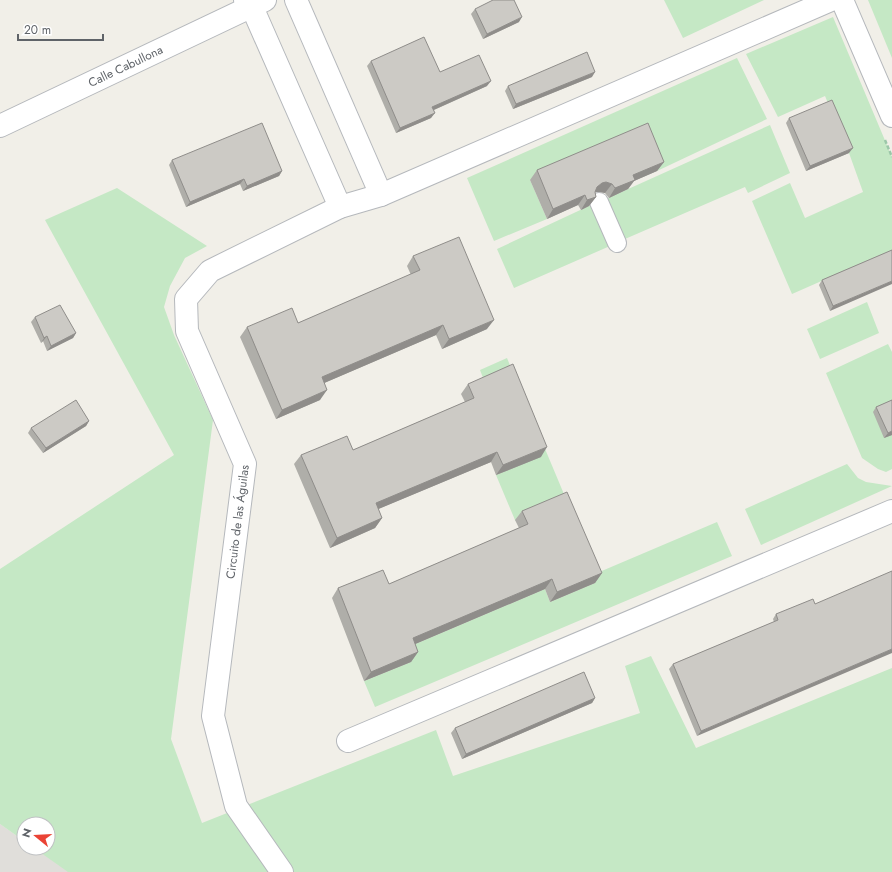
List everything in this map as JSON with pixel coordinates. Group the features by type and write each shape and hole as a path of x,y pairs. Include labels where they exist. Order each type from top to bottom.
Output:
{"street":[{"path":"296,0 381,194"},
{"name":"Circuito de las Águilas","path":"282,872 236,806 213,716 245,464 187,331 186,299 210,271 340,207 381,194 831,0"},
{"path":"842,0 892,116"},
{"path":"254,2 340,207"},
{"name":"Calle Cabullona","path":"0,126 254,2"},
{"path":"599,202 617,243"},
{"path":"348,741 892,511"}],"path":[{"path":"883,136 892,157"}],"shaded area":[{"path":"0,824 16,835 16,856 46,856 69,872 0,872"}],"green space":[{"path":"664,0 764,0 683,38"},
{"path":"868,0 892,0 892,58"},
{"path":"833,17 892,157 892,250 792,294 752,201 790,183 805,218 863,192 849,153 825,96 778,117 746,54"},
{"path":"737,58 767,119 657,171 530,180 547,219 494,241 467,178"},
{"path":"770,125 790,173 748,193 745,187 625,239 606,199"},
{"path":"117,188 207,246 185,258 170,286 164,307 174,335 213,420 171,739 202,823 436,730 453,776 640,713 625,666 651,656 696,748 892,668 892,872 68,872 45,856 56,856 56,816 16,816 16,835 0,824 0,569 174,455 45,220"},
{"path":"591,205 610,246 514,288 497,249"},
{"path":"867,302 879,333 820,359 807,329"},
{"path":"888,344 892,352 892,469 886,472 878,469 862,458 826,373"},
{"path":"507,358 597,573 717,522 732,556 375,707 364,681 411,662 406,648 545,589 550,602 595,583 515,520 496,475 540,456 485,383 480,370"},
{"path":"847,464 858,478 866,482 892,486 761,545 745,509"}],"building":[{"path":"493,0 514,0 522,17 487,34 475,9"},
{"path":"424,37 440,72 479,55 491,81 432,107 435,113 400,128 371,61"},
{"path":"587,52 595,72 516,104 508,86"},
{"path":"832,100 853,148 810,166 789,118"},
{"path":"262,123 282,171 247,186 244,179 190,202 172,160"},
{"path":"648,123 664,162 633,175 635,180 615,188 612,184 606,182 602,183 597,187 595,192 596,197 587,200 585,195 553,209 537,170"},
{"path":"459,237 494,320 449,339 443,325 322,377 327,390 282,410 247,327 292,308 298,323 420,270 413,256"},
{"path":"892,250 892,281 833,306 822,280"},
{"path":"60,305 76,333 51,346 47,336 44,338 35,317"},
{"path":"513,364 547,447 503,465 497,452 376,503 382,518 337,538 301,455 347,436 353,450 474,398 468,384"},
{"path":"76,400 89,421 46,448 31,428"},
{"path":"892,400 892,431 888,433 876,407"},
{"path":"567,492 602,573 557,592 552,579 413,638 418,652 371,672 338,588 383,570 389,584 528,524 522,511"},
{"path":"892,571 892,649 701,731 673,664 778,620 776,614 813,599 815,604"},
{"path":"584,672 595,698 466,754 455,728"}]}
